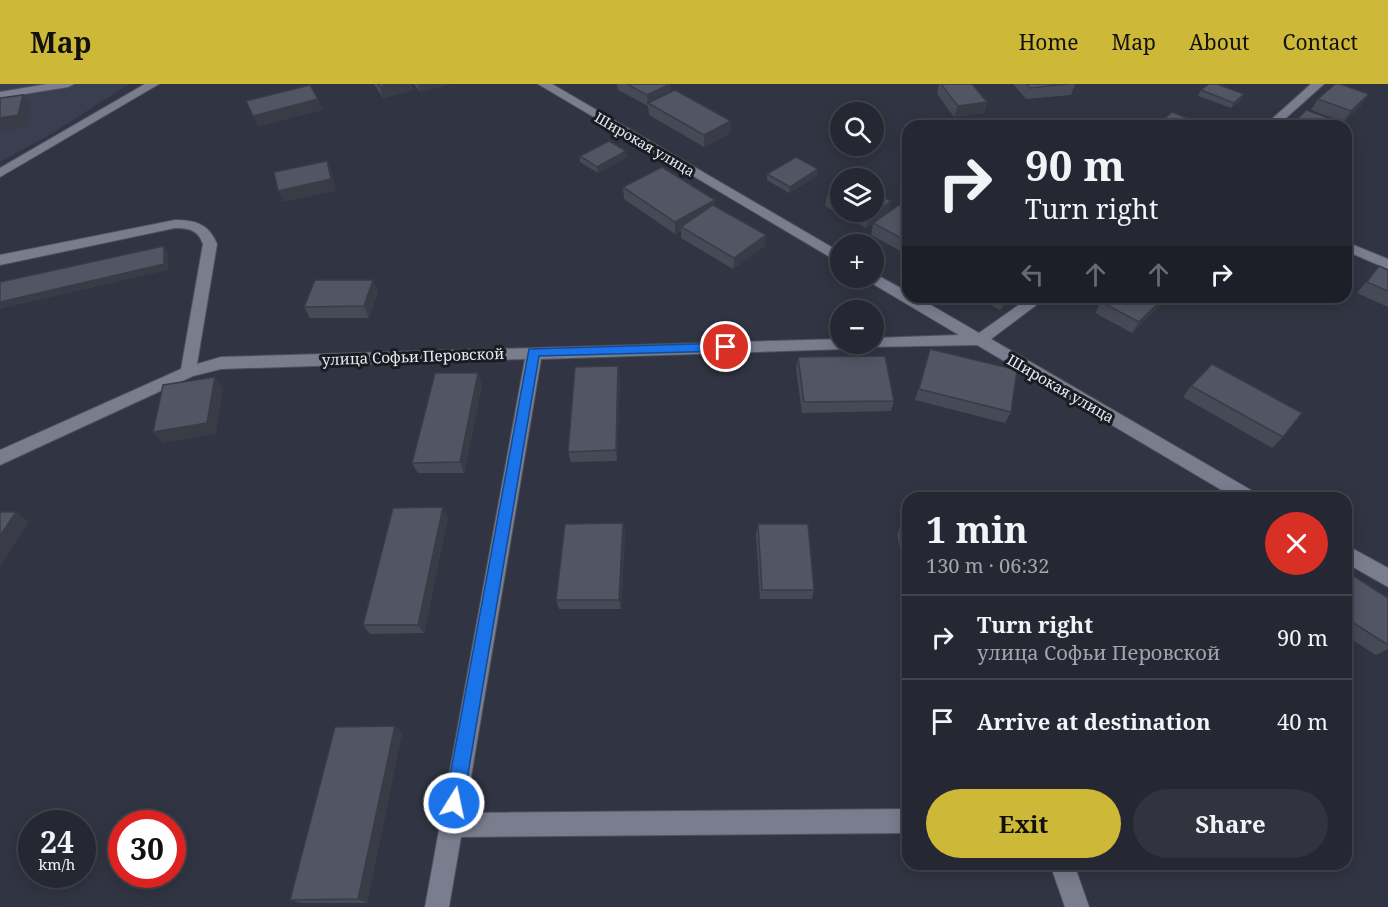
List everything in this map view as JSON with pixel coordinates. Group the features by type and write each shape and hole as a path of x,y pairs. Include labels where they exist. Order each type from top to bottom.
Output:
{"street":[{"path":"0,95 68,84"},
{"path":"0,173 153,84"},
{"name":"Широкая улица","path":"544,84 830,252"},
{"path":"1276,120 1318,84"},
{"path":"0,260 175,224 190,224 199,228 207,233 210,244 188,372"},
{"path":"1352,249 1388,264"},
{"name":"Широкая улица","path":"884,284 902,295"},
{"name":"Широкая улица","path":"916,303 1240,492"},
{"path":"884,343 979,340 1031,303"},
{"name":"улица Софьи Перовской","path":"0,458 188,372 232,362 830,344"},
{"path":"437,907 534,352"},
{"path":"1352,557 1388,578"},
{"path":"450,825 902,821"},
{"path":"1064,870 1077,907"}],"shaded area":[{"path":"0,84 129,84 53,133 0,162"}],"building":[{"path":"627,84 670,84 647,95"},
{"path":"941,84 972,84 987,102 958,106"},
{"path":"1027,84 1069,84 1030,88"},
{"path":"1209,84 1217,84 1244,94 1234,103 1201,90"},
{"path":"1335,84 1369,94 1351,111 1318,99"},
{"path":"310,85 318,99 253,116 246,101"},
{"path":"675,90 731,121 704,135 648,103"},
{"path":"23,95 18,115 0,118 0,98"},
{"path":"1306,110 1334,120 1297,120"},
{"path":"1172,112 1193,120 1163,120"},
{"path":"609,141 626,151 597,167 580,156"},
{"path":"796,157 818,169 790,187 767,174"},
{"path":"327,161 331,179 278,191 274,172"},
{"path":"662,167 715,200 675,222 623,187"},
{"path":"884,198 891,201 884,206"},
{"path":"713,205 766,235 734,258 681,227"},
{"path":"899,205 902,206 902,239 873,223 884,222 884,215"},
{"path":"164,246 164,264 0,302 0,282"},
{"path":"1379,266 1388,270 1388,291 1367,282"},
{"path":"315,280 373,280 364,306 304,307"},
{"path":"1103,303 1158,303 1139,322"},
{"path":"930,349 1017,370 1011,412 919,389"},
{"path":"885,356 894,401 804,402 798,357"},
{"path":"1212,364 1302,413 1283,437 1191,386"},
{"path":"618,366 616,450 568,452 575,367"},
{"path":"435,373 478,373 460,462 412,463"},
{"path":"215,377 207,423 153,432 163,385"},
{"path":"443,507 418,625 363,625 393,508"},
{"path":"0,512 16,512 0,536"},
{"path":"623,523 619,600 556,600 565,524"},
{"path":"758,524 808,524 814,590 762,590"},
{"path":"1352,575 1388,598 1388,645 1352,622"},
{"path":"395,726 358,899 290,900 335,727"}],"route":[{"path":"454,803 534,352 726,347"}]}
